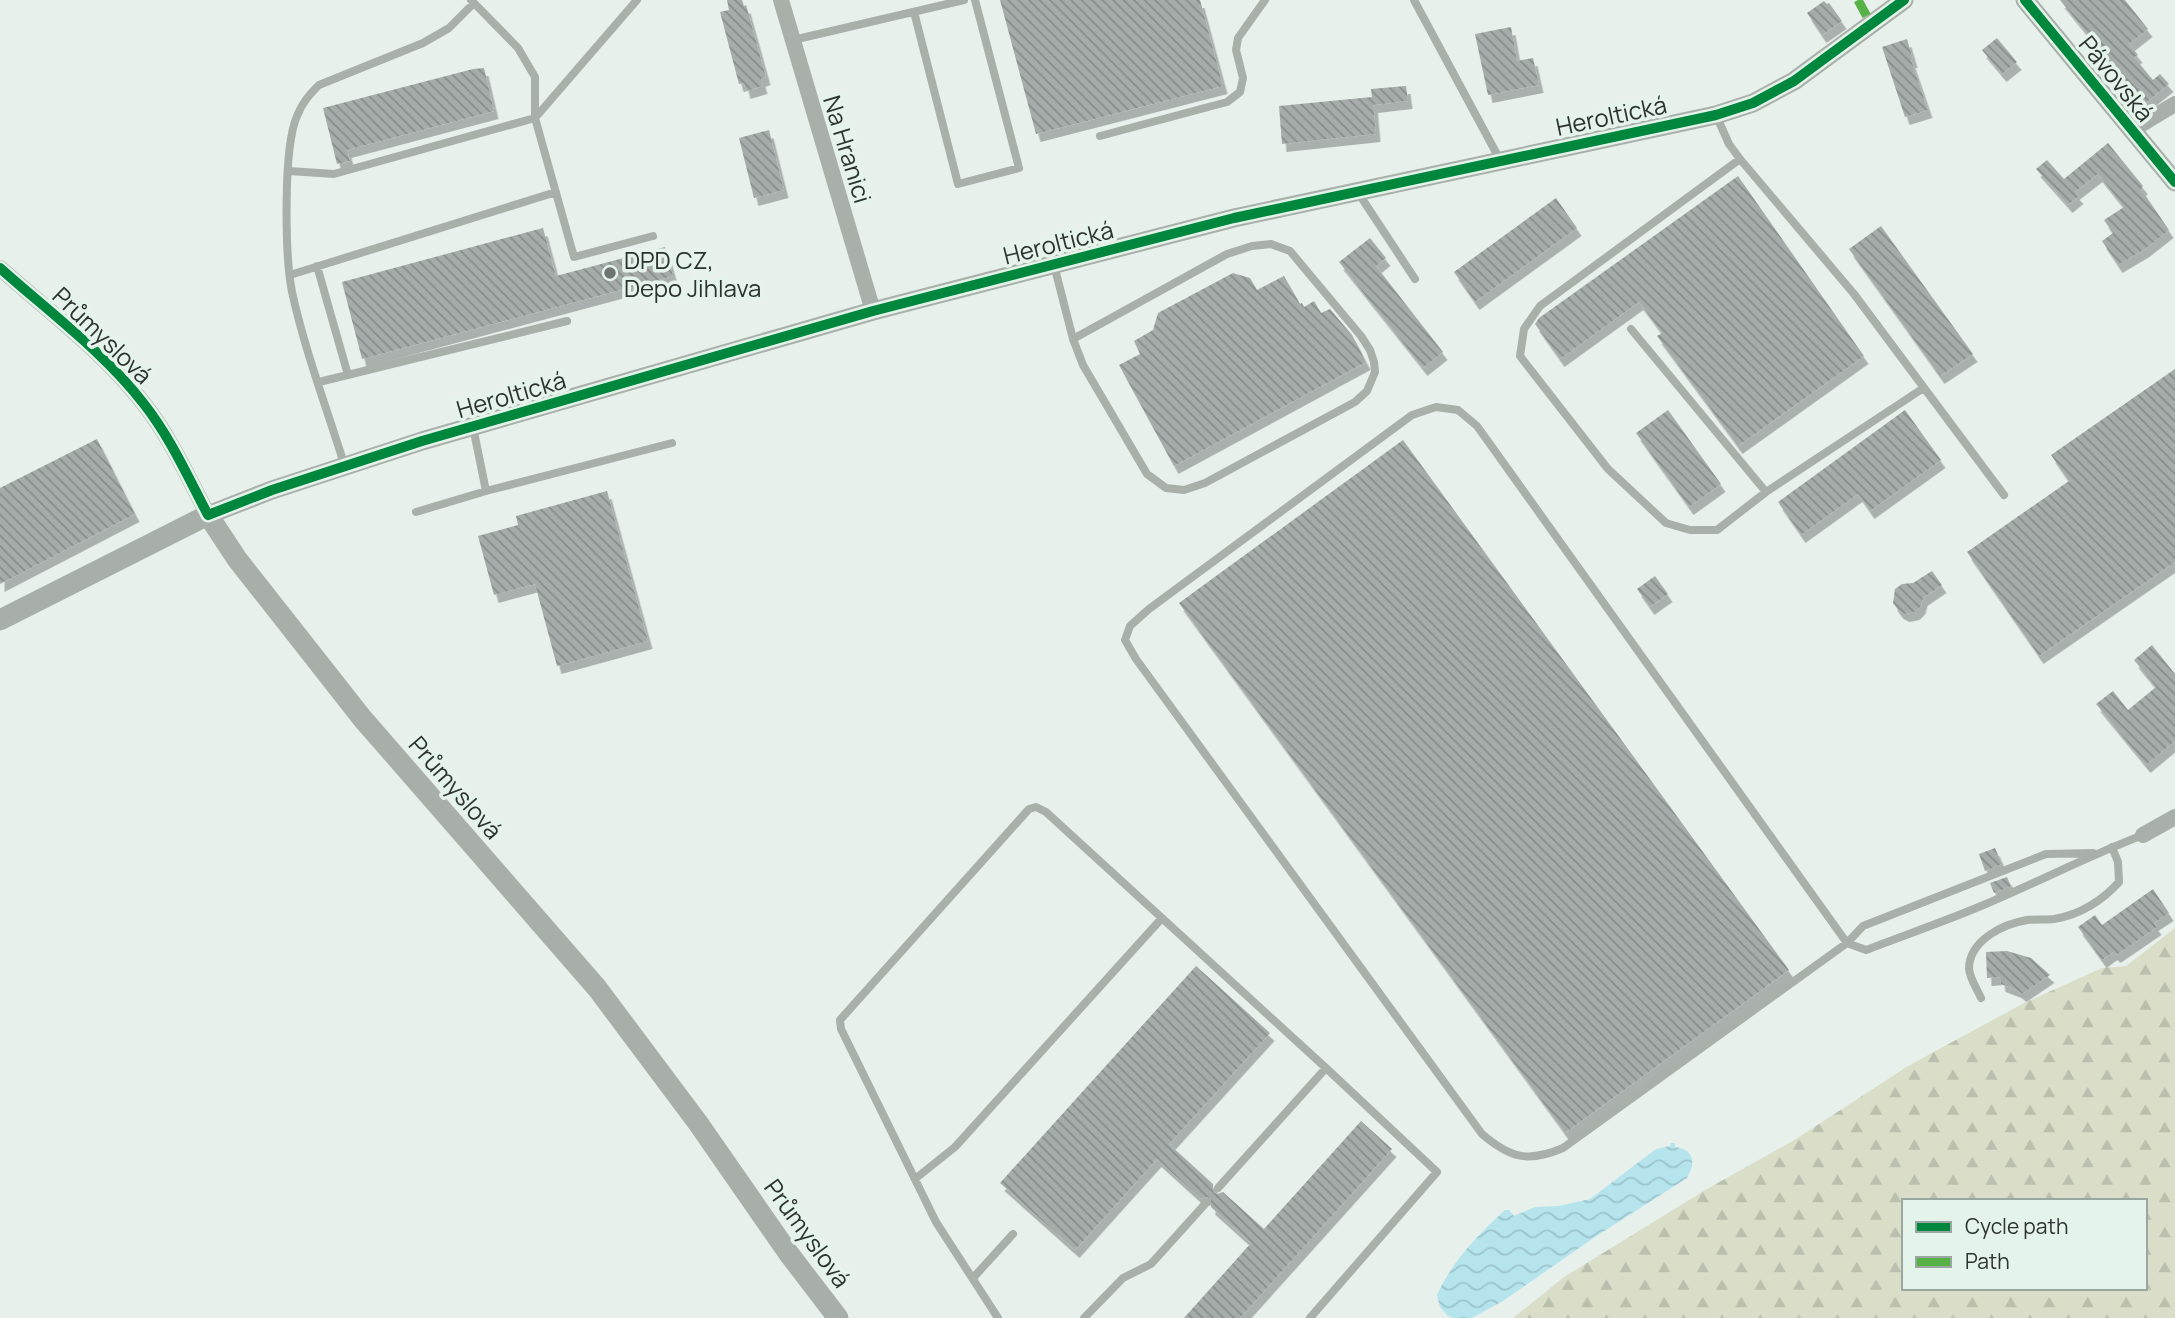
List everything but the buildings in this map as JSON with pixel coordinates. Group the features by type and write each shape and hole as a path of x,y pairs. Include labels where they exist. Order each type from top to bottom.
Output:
{"main road":[{"name":"Heroltická","path":"0,620 208,515"},
{"name":"Průmyslová","path":"208,515 237,559 362,718 597,988 838,1318"}],"street":[{"name":"Na Hranici","path":"781,0 873,311"},
{"name":"Heroltická","path":"208,515 272,490 473,427 873,311 1234,218 1716,115 1753,103 1794,81 1904,0"},
{"name":"Pávovská","path":"2025,0 2175,182"},
{"path":"2132,130 2175,104"},
{"name":"Průmyslová","path":"0,268 124,380 145,404 168,439 208,515"},
{"path":"2143,835 2175,817"}],"lane":[{"path":"289,171 334,174 534,118 637,0"},
{"path":"793,40 964,0"},
{"path":"914,12 958,184 1018,168 975,0"},
{"path":"1100,135 1227,102 1240,92 1243,78 1236,50 1238,38 1265,0"},
{"path":"1414,0 1500,160"},
{"path":"345,467 292,290 290,275 289,149 296,118 306,98 318,85 423,43 449,27 473,1 518,48 535,77 534,118 574,257 653,236"},
{"path":"1716,115 1729,144 1740,159 1846,284 1922,389 2004,495"},
{"path":"1740,159 1540,306 1524,329 1520,356 1608,469 1666,523 1689,530 1717,530 1766,492 1922,389"},
{"path":"1356,190 1415,279"},
{"path":"290,275 556,191"},
{"path":"1054,265 1073,339 1083,365 1147,474 1166,488 1184,490 1205,483 1355,402 1367,391 1375,372 1374,362 1361,336 1290,251 1271,244 1252,246 1227,254 1073,339"},
{"path":"317,266 348,375"},
{"path":"319,382 566,321"},
{"path":"1631,328 1766,492"},
{"path":"2093,853 2046,854 1863,926 1847,943 1563,1148 1545,1156 1526,1158 1502,1151 1482,1134 1136,659 1125,640 1130,626 1160,601 1412,415 1436,407 1458,410 1477,426 1847,943 1866,950 1992,901 2059,872 2093,853 2143,835"},
{"path":"473,427 486,491"},
{"path":"416,512 672,443"},
{"path":"998,1318 936,1222 839,1020 1029,810 1036,807 1046,812 1437,1172 1310,1318"},
{"path":"1980,998 1969,970 1973,950 1985,938 2005,928 2026,920 2055,919 2083,910 2107,896 2119,881 2118,862 2112,846"},
{"path":"915,1179 956,1147 1162,918"},
{"path":"1218,1188 1326,1068"},
{"path":"1084,1318 1123,1278 1151,1264 1206,1203"},
{"path":"973,1278 1013,1234"}],"green space":[{"path":"2175,928 2175,1318 1513,1318 1564,1277 1707,1189 1796,1139 1908,1066 2024,1003 2102,968 2126,966"}],"water":[{"path":"1675,1143 1675,1147 1686,1151 1692,1158 1692,1167 1687,1178 1503,1301 1472,1318 1448,1316 1440,1307 1437,1295 1450,1271 1475,1239 1505,1210 1509,1210 1514,1216 1535,1207 1559,1206 1590,1199 1656,1149 1670,1146"}],"marked path":[{"path":"1858,0 1871,24"}],"cycle path":[{"path":"0,268 94,349 128,385 162,430 208,515 272,490 422,441 873,311 1234,218 1716,115 1753,103 1794,81 1904,0"},
{"path":"2025,0 2175,182"}],"place":[{"name":"DPD CZ, Depo Jihlava","path":"610,273"}]}
